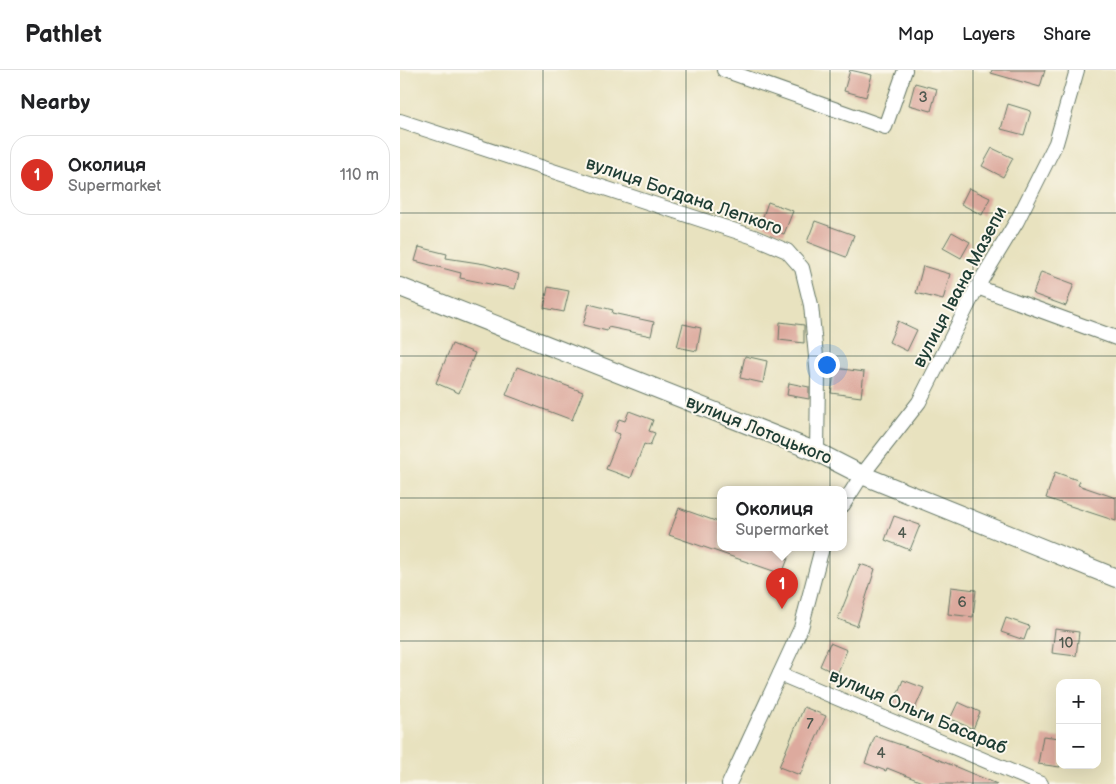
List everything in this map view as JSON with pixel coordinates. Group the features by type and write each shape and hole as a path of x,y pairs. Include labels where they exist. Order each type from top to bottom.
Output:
{"street":[{"path":"724,70 885,128 905,70"},
{"name":"вулиця Івана Мазепи","path":"847,499 862,475 919,402 977,287 1017,221 1056,143 1078,70"},
{"name":"вулиця Богдана Лепкого","path":"400,121 754,237 787,251 802,268 811,305 818,377 816,452"},
{"path":"977,287 1116,338"},
{"name":"вулиця Лотоцького","path":"400,288 816,452 862,475 1116,578"},
{"path":"729,784 801,628 821,551"},
{"name":"вулиця Ольги Басараб","path":"780,674 1041,784"}],"building":[{"path":"850,70 872,75 866,97 844,91"},
{"path":"992,70 1045,70 1040,87 991,73"},
{"path":"915,83 937,89 931,111 909,105"},
{"path":"1008,104 1031,111 1024,135 1001,129"},
{"path":"992,148 1013,158 1003,177 982,166"},
{"path":"969,188 990,198 982,215 961,204"},
{"path":"768,202 793,211 784,234 760,225"},
{"path":"815,221 854,235 846,257 807,242"},
{"path":"952,232 970,242 961,258 943,248"},
{"path":"419,247 447,254 446,258 485,264 519,274 515,289 460,278 461,273 415,261"},
{"path":"923,266 950,274 943,300 916,293"},
{"path":"1041,272 1074,284 1066,306 1033,294"},
{"path":"548,287 569,291 564,312 544,308"},
{"path":"589,304 613,310 612,313 654,322 651,336 608,327 607,331 583,325"},
{"path":"898,321 917,330 907,351 889,342"},
{"path":"780,322 804,325 804,343 779,340"},
{"path":"683,324 701,328 697,351 677,347"},
{"path":"452,344 475,353 459,393 436,383"},
{"path":"745,356 767,361 763,383 740,378"},
{"path":"517,367 583,392 572,420 506,395"},
{"path":"835,368 864,372 861,397 831,393"},
{"path":"789,383 809,387 809,399 787,395"},
{"path":"629,411 653,420 649,431 655,433 650,446 644,444 631,478 606,469 620,434 614,432 619,419 625,421"},
{"path":"1055,472 1080,481 1078,485 1116,498 1116,521 1046,498"},
{"path":"679,508 717,522 717,551 791,551 782,574 669,535"},
{"path":"894,516 920,525 910,550 885,540"},
{"path":"860,564 875,569 857,626 838,619"},
{"path":"951,587 976,590 973,617 948,614"},
{"path":"1006,618 1029,626 1024,640 1001,632"},
{"path":"1055,629 1079,632 1076,656 1052,653"},
{"path":"830,643 847,650 837,674 820,666"},
{"path":"903,680 924,688 913,713 893,705"},
{"path":"958,702 980,712 973,729 950,719"},
{"path":"804,707 826,716 800,775 779,767"},
{"path":"875,736 913,749 997,784 927,784 887,768 886,771 865,763"},
{"path":"1043,736 1056,738 1056,766 1038,764"}],"place":[{"name":"Околиця","path":"782,609"}]}
